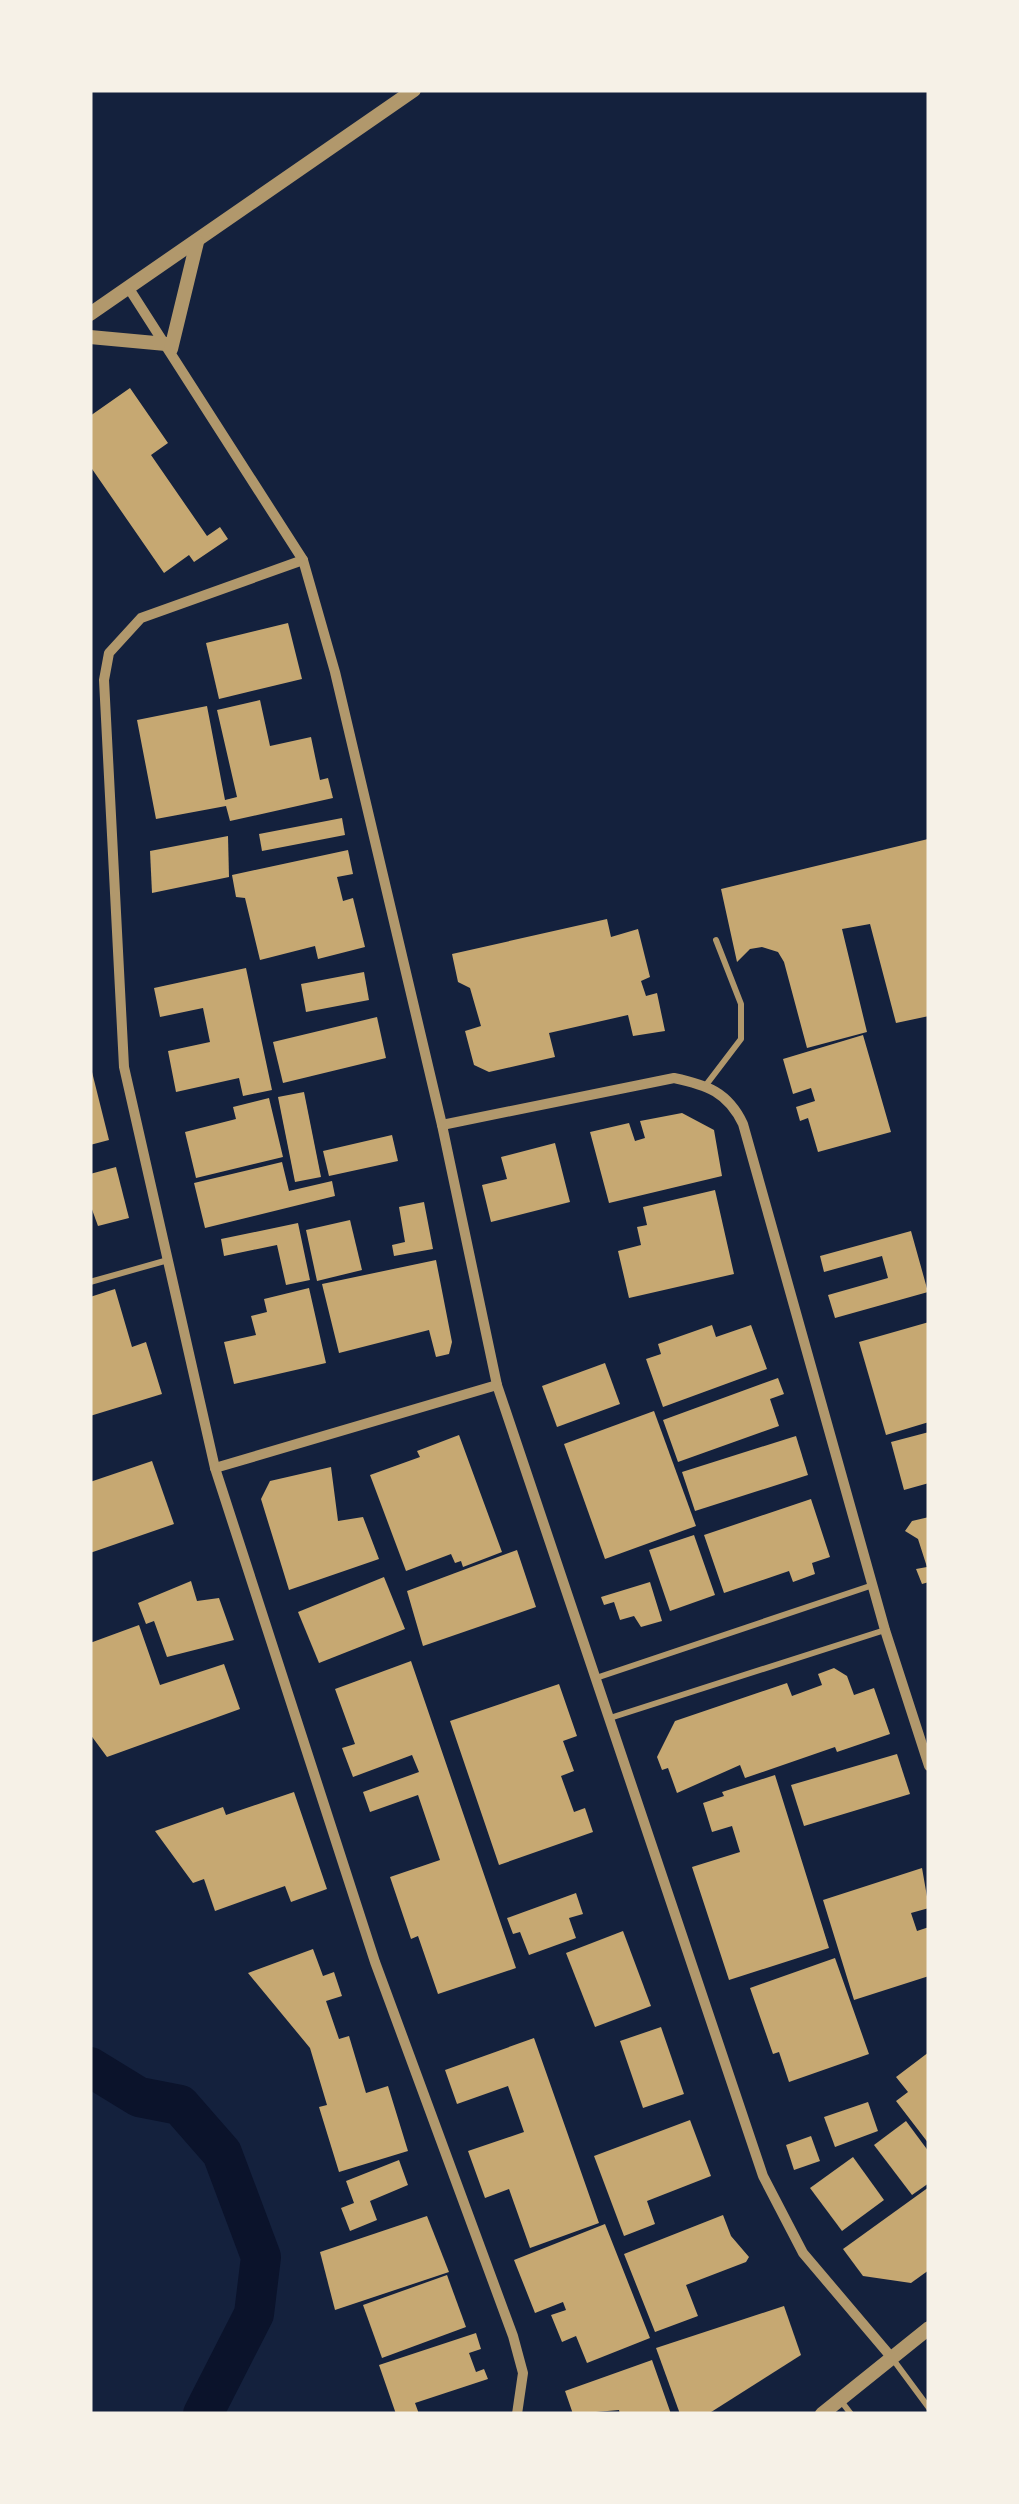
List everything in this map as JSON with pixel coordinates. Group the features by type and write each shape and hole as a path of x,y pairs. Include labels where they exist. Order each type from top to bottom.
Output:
{"street":[{"path":"90,314 414,90"},
{"path":"169,346 197,242"},
{"path":"128,287 303,560 335,672 442,1125 497,1384 764,2176 803,2253 892,2358"},
{"path":"90,337 169,346"},
{"path":"303,560 141,618 109,653 104,680 124,1067 215,1468 375,1962 514,2336 523,2374 516,2414"},
{"path":"442,1125 634,1083 674,1078 706,1085 733,1101 743,1124 885,1630 929,1766"},
{"path":"215,1468 497,1384"},
{"path":"822,2414 929,2328"}],"lane":[{"path":"706,1085 742,1039 741,1004 716,940"},
{"path":"90,1282 168,1260"},
{"path":"594,1678 873,1584"},
{"path":"607,1718 885,1630"},
{"path":"892,2358 929,2408"},
{"path":"840,2400 851,2414"}],"building":[{"path":"130,388 168,443 151,455 207,536 220,527 228,539 194,562 189,555 164,573 90,466 90,416"},
{"path":"288,623 302,679 219,699 206,643"},
{"path":"260,700 270,746 311,737 320,780 328,778 333,798 230,821 226,806 156,819 137,720 207,706 225,800 237,797 217,710"},
{"path":"342,818 345,835 262,851 259,834"},
{"path":"228,836 229,877 152,893 150,851"},
{"path":"928,839 929,1016 896,1023 870,924 842,929 867,1032 807,1048 784,962 778,952 762,947 750,949 737,962 721,889"},
{"path":"348,850 353,874 337,877 343,901 353,898 365,947 318,959 315,946 260,960 245,898 236,897 232,875"},
{"path":"607,919 611,937 638,929 650,977 641,981 646,996 657,993 665,1031 633,1036 628,1015 549,1033 555,1057 489,1072 474,1065 465,1031 481,1026 470,988 458,982 452,954"},
{"path":"246,968 272,1090 243,1096 239,1078 176,1092 168,1051 210,1042 203,1008 160,1017 154,988"},
{"path":"364,972 369,1000 306,1012 301,984"},
{"path":"377,1017 386,1058 283,1083 273,1042"},
{"path":"863,1035 891,1132 818,1152 808,1118 800,1121 796,1107 815,1101 811,1088 793,1094 783,1059"},
{"path":"90,1069 109,1140 90,1145"},
{"path":"304,1092 321,1177 295,1182 278,1097"},
{"path":"269,1098 283,1157 196,1178 185,1132 236,1119 233,1107"},
{"path":"682,1113 714,1130 722,1176 609,1203 590,1132 629,1123 635,1141 645,1138 640,1121"},
{"path":"392,1135 398,1161 329,1176 323,1151"},
{"path":"555,1143 570,1202 491,1222 482,1185 507,1179 501,1157"},
{"path":"282,1162 289,1191 332,1181 335,1196 205,1228 194,1183"},
{"path":"116,1167 129,1218 98,1226 90,1204 90,1174"},
{"path":"715,1190 734,1274 629,1298 618,1251 641,1245 637,1227 647,1225 643,1207"},
{"path":"424,1202 433,1249 394,1256 392,1245 405,1242 399,1207"},
{"path":"350,1220 362,1270 317,1281 306,1230"},
{"path":"298,1223 310,1280 286,1285 277,1245 224,1256 221,1239"},
{"path":"911,1231 928,1292 835,1318 828,1295 888,1278 882,1256 824,1272 820,1256"},
{"path":"436,1260 452,1342 449,1354 436,1357 429,1330 339,1353 322,1284"},
{"path":"309,1288 326,1363 234,1384 224,1342 256,1335 251,1316 267,1312 264,1299"},
{"path":"115,1289 132,1347 146,1342 162,1394 90,1416 90,1297"},
{"path":"929,1322 929,1422 886,1435 859,1342"},
{"path":"712,1325 716,1337 751,1325 767,1369 663,1407 646,1359 661,1354 658,1344"},
{"path":"605,1363 620,1404 557,1427 542,1386"},
{"path":"778,1378 784,1394 770,1399 779,1426 678,1462 663,1420"},
{"path":"654,1411 696,1526 605,1559 564,1444"},
{"path":"929,1432 929,1483 904,1490 891,1442"},
{"path":"459,1435 502,1552 463,1567 461,1561 455,1563 451,1554 406,1571 370,1475 420,1457 417,1451"},
{"path":"796,1436 808,1475 695,1511 682,1472"},
{"path":"152,1461 174,1524 90,1553 90,1482"},
{"path":"331,1467 338,1521 363,1517 379,1559 289,1590 261,1499 270,1481"},
{"path":"811,1499 830,1557 812,1563 815,1574 793,1582 789,1571 724,1593 704,1535"},
{"path":"929,1517 929,1582 922,1584 916,1569 927,1567 918,1539 905,1531 912,1521"},
{"path":"694,1535 715,1595 670,1611 649,1550"},
{"path":"517,1550 536,1607 423,1646 407,1591"},
{"path":"384,1577 405,1629 319,1663 298,1612"},
{"path":"191,1581 197,1601 219,1598 234,1640 167,1657 154,1621 146,1624 138,1603"},
{"path":"650,1582 662,1621 641,1627 634,1616 620,1620 614,1602 604,1605 601,1597"},
{"path":"139,1625 160,1685 224,1664 240,1709 107,1757 90,1734 90,1643"},
{"path":"411,1661 516,1968 438,1994 418,1936 411,1939 390,1877 440,1860 418,1795 370,1812 363,1792 419,1772 412,1755 353,1777 342,1748 355,1744 335,1689"},
{"path":"834,1668 847,1676 854,1695 874,1688 890,1734 837,1752 835,1747 745,1778 740,1765 677,1793 668,1768 662,1770 657,1757 675,1721 787,1683 792,1696 822,1685 818,1674"},
{"path":"559,1684 577,1736 563,1741 574,1771 561,1776 574,1812 585,1808 593,1832 499,1865 450,1721"},
{"path":"897,1754 910,1794 804,1826 791,1785"},
{"path":"775,1775 829,1948 729,1980 692,1867 740,1852 732,1826 712,1832 703,1803 724,1796 722,1792"},
{"path":"294,1792 327,1889 291,1902 285,1886 215,1911 204,1879 193,1883 155,1831 223,1807 226,1815"},
{"path":"922,1868 929,1908 911,1913 917,1931 929,1927 929,1976 854,2000 823,1900"},
{"path":"576,1893 583,1914 569,1918 576,1938 529,1955 520,1932 513,1934 507,1918"},
{"path":"623,1931 651,2006 595,2027 566,1953"},
{"path":"313,1949 323,1976 334,1972 342,1996 326,2001 339,2039 349,2036 366,2093 388,2086 408,2151 339,2172 319,2107 327,2105 310,2048 248,1973"},
{"path":"835,1958 869,2054 789,2082 779,2052 773,2054 750,1988"},
{"path":"661,2027 684,2094 643,2108 620,2041"},
{"path":"534,2038 599,2223 530,2248 509,2189 485,2198 468,2151 524,2132 508,2086 457,2104 445,2070"},
{"path":"929,2052 929,2144 896,2101 908,2092 896,2077"},
{"path":"868,2102 878,2131 835,2147 824,2117"},
{"path":"690,2120 711,2176 647,2201 655,2224 624,2236 594,2156"},
{"path":"906,2121 929,2152 929,2183 912,2195 874,2145"},
{"path":"811,2136 820,2161 794,2170 786,2145"},
{"path":"853,2157 884,2200 842,2231 810,2188"},
{"path":"399,2160 408,2185 370,2201 377,2220 350,2231 341,2208 354,2203 346,2181"},
{"path":"929,2187 929,2270 911,2283 863,2276 843,2249"},
{"path":"723,2215 731,2236 749,2257 746,2262 686,2285 698,2316 655,2332 624,2254"},
{"path":"427,2216 449,2272 335,2310 320,2252"},
{"path":"605,2224 650,2338 587,2363 576,2336 562,2342 551,2315 566,2310 563,2302 535,2313 514,2260"},
{"path":"447,2275 466,2327 382,2358 363,2305"},
{"path":"784,2306 801,2355 708,2414 680,2414 656,2348"},
{"path":"476,2333 481,2349 469,2353 476,2372 484,2369 488,2379 415,2403 419,2414 396,2414 379,2365"},
{"path":"652,2360 671,2414 620,2414 619,2410 573,2414 565,2391"}],"waterway":[{"path":"90,2067 139,2097 180,2105 222,2153 261,2257 254,2314 203,2414"}]}
